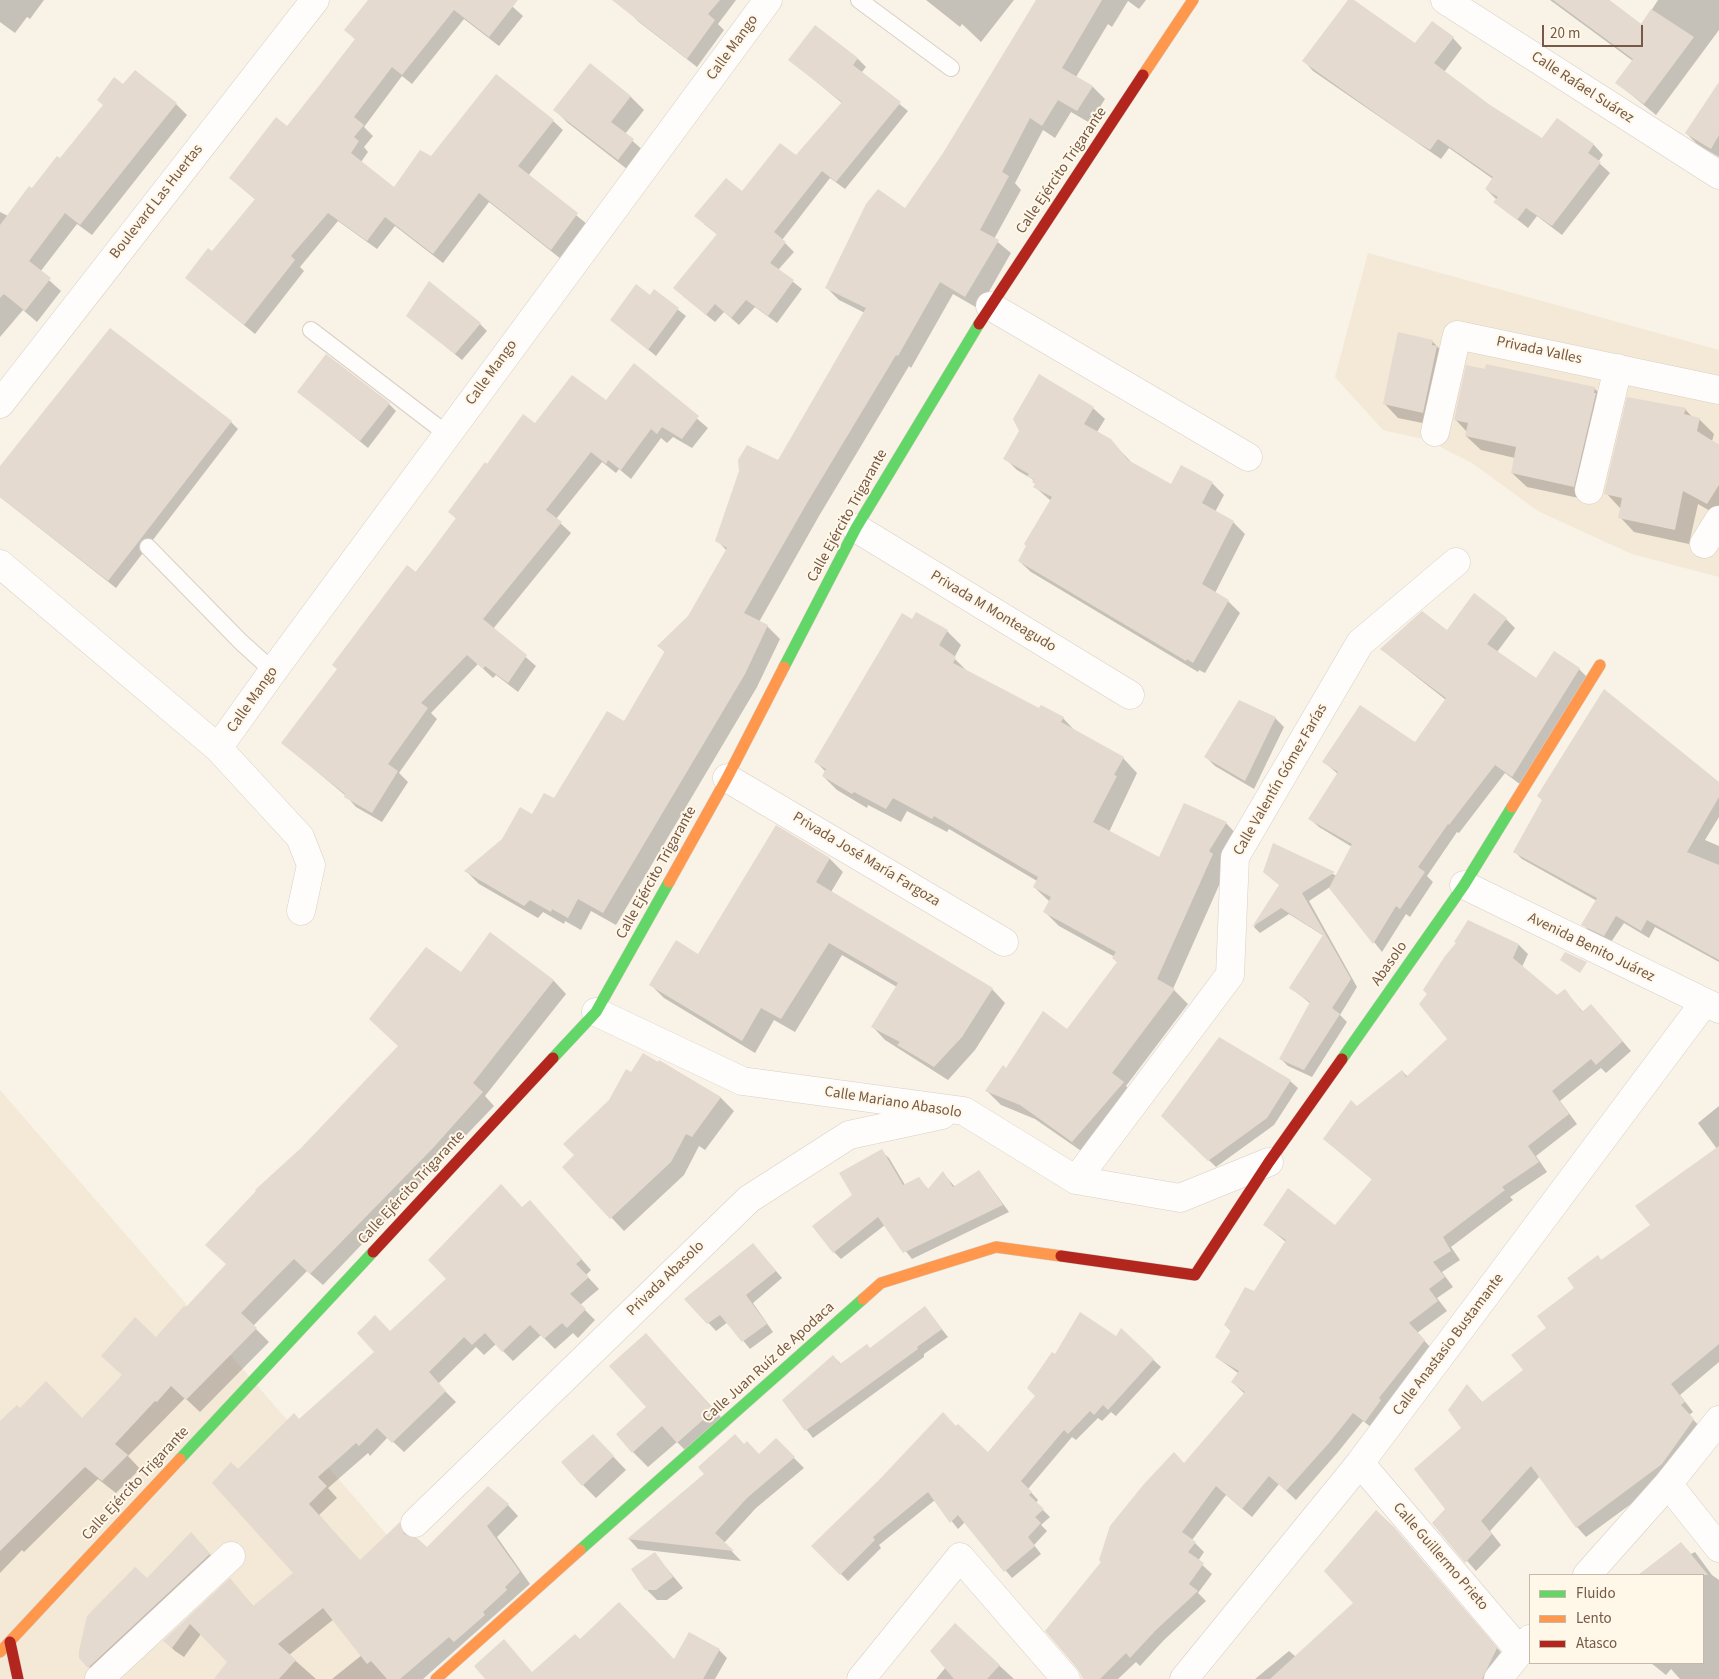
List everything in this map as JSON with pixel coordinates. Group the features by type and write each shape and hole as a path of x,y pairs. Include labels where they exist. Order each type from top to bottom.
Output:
{"main road":[{"name":"Calle Ejército Trigarante","path":"0,1652 596,1012 727,778 856,528 990,306 1193,0"},
{"name":"Abasolo","path":"1194,1275 1269,1162 1464,885 1600,665"},
{"name":"Calle Juan Ruíz de Apodaca","path":"436,1679 881,1283 996,1247 1194,1275"},
{"path":"10,1642 18,1679"}],"street":[{"name":"Boulevard Las Huertas","path":"0,404 315,0"},
{"name":"Calle Mango","path":"218,748 768,0"},
{"name":"Calle Rafael Suárez","path":"1445,0 1719,176"},
{"path":"990,306 1248,457"},
{"name":"Privada Valles","path":"1435,432 1457,335 1719,390"},
{"path":"1589,490 1618,368"},
{"path":"1704,544 1719,520"},
{"name":"Privada M Monteagudo","path":"856,528 1130,695"},
{"name":"Calle Valentín Gómez Farías","path":"1076,1180 1230,975 1235,857 1360,643 1456,562"},
{"name":"Calle Mango","path":"0,564 218,748 300,837 311,865 301,911"},
{"name":"Privada José María Fargoza","path":"727,778 1004,942"},
{"name":"Avenida Benito Juárez","path":"1464,885 1712,1006"},
{"name":"Calle Anastasio Bustamante","path":"1184,1679 1360,1463 1712,1006"},
{"name":"Calle Mariano Abasolo","path":"596,1012 742,1081 964,1111 1076,1180 1180,1198 1269,1162"},
{"name":"Privada Abasolo","path":"415,1523 749,1199 849,1135 964,1111"},
{"path":"1588,1574 1668,1484 1719,1420"},
{"name":"Calle Guillermo Prieto","path":"1360,1463 1525,1645 1498,1679"},
{"path":"1668,1484 1719,1548"},
{"path":"99,1679 231,1556"},
{"path":"861,1679 960,1557 1066,1679"}],"lane":[{"path":"859,0 951,68"},
{"path":"311,330 448,434"},
{"path":"148,547 273,671"}],"shaded area":[{"path":"1368,253 1719,350 1719,577 1632,554 1538,511 1472,463 1427,440 1383,430 1335,377"},
{"path":"0,1090 455,1613 394,1679 0,1679"}],"building":[{"path":"368,0 518,0 489,37 454,10 402,75 392,67 354,117 364,125 354,137 359,141 351,153 394,187 420,150 431,156 496,74 554,120 518,166 578,213 551,250 479,193 433,254 385,217 367,241 328,213 291,256 295,260 244,325 185,278 208,248 212,251 255,199 229,178 276,117 287,126 318,87 355,39 344,30"},
{"path":"612,0 720,0 708,14 715,20 687,59"},
{"path":"1036,0 1102,0 1062,68 1093,86 1077,111 1058,100 1042,126 1030,118 1002,172 1009,176 980,230 999,240 965,297 940,282 898,356 896,355 807,503 744,613 768,625 745,674 603,913 578,899 568,918 552,909 551,912 530,900 524,906 464,871 502,839 520,807 532,814 544,793 554,798 607,711 624,721 665,651 657,646 688,616 727,548 715,541 739,471 738,460 747,445 778,460 866,308 825,288 866,204 878,189 905,208 943,153"},
{"path":"1348,0 1354,0 1415,43 1432,21 1454,37 1434,63 1490,105 1542,138 1557,118 1594,144 1588,153 1601,162 1552,226 1526,208 1517,220 1493,202 1498,197 1485,189 1493,177 1438,139 1430,150 1302,61"},
{"path":"1553,0 1609,0 1641,24 1651,9 1694,37 1644,104 1615,83 1633,59"},
{"path":"815,25 858,58 853,65 901,102 836,182 822,171 774,232 786,242 770,263 794,280 768,316 746,300 731,318 715,304 706,315 673,288 717,234 694,216 726,178 742,191 780,143 796,155 842,102 788,60"},
{"path":"590,63 631,96 611,122 634,139 618,160 553,110"},
{"path":"135,70 177,103 80,225 65,213 29,261 51,278 25,311 4,294 0,298 0,225 29,186 32,188 57,156 60,158 103,105 97,100 114,77 123,84"},
{"path":"1719,82 1719,135 1711,149 1685,133"},
{"path":"429,281 481,323 455,354 406,316"},
{"path":"636,284 650,295 654,289 679,308 648,350 610,320"},
{"path":"110,328 232,421 108,581 0,497 0,466"},
{"path":"1398,332 1433,340 1432,345 1437,346 1423,413 1383,404"},
{"path":"326,354 390,403 360,441 297,392"},
{"path":"634,363 699,416 682,439 662,427 657,434 651,429 621,470 608,460 606,464 591,452 546,510 562,522 483,619 527,655 508,683 485,666 483,669 467,655 421,703 428,708 388,764 398,771 372,813 344,797 345,794 281,743 337,669 332,665 407,565 416,572 456,518 448,512 485,462 487,464 523,414 535,423 572,375 606,400"},
{"path":"1486,364 1595,387 1594,393 1596,393 1574,487 1511,473 1516,447 1465,436 1468,423 1454,420 1466,365 1485,369"},
{"path":"1039,374 1094,407 1084,424 1111,439 1128,460 1171,484 1181,465 1213,482 1202,503 1234,521 1202,584 1229,600 1193,663 1187,659 1186,661 1018,561 1026,546 1024,544 1052,497 1033,487 1035,484 1032,482 1034,480 1027,476 1029,474 1003,459 1019,431 1013,419"},
{"path":"1627,397 1686,408 1684,414 1700,418 1697,431 1719,445 1719,485 1707,504 1683,491 1675,530 1618,518 1622,498 1604,494"},
{"path":"1474,593 1507,618 1487,644 1536,678 1554,651 1580,668 1512,777 1495,765 1448,824 1418,867 1425,872 1400,909 1396,906 1373,944 1329,888 1352,844 1308,819 1338,772 1322,762 1360,705 1415,742 1446,698 1380,649 1422,611 1447,630"},
{"path":"916,612 948,630 939,645 956,657 953,663 1039,708 1041,705 1064,717 1061,722 1124,757 1114,775 1117,776 1093,822 1159,857 1184,803 1227,822 1209,851 1213,854 1157,979 1175,989 1112,1073 1124,1082 1072,1142 1020,1105 985,1091 1003,1065 1006,1068 1043,1011 1067,1029 1117,962 1112,958 1116,952 1043,912 1051,897 1033,887 1038,877 934,816 932,819 893,798 886,809 854,792 852,794 822,776 826,769 814,762 902,613 912,619"},
{"path":"1604,689 1719,782 1719,797 1687,852 1719,865 1719,960 1647,920 1641,931 1616,916 1604,936 1581,925 1597,898 1513,852 1542,800 1537,796"},
{"path":"1239,700 1276,717 1245,781 1204,757"},
{"path":"776,825 830,858 816,882 993,988 962,1037 934,1067 897,1045 900,1042 871,1027 898,983 829,943 781,1019 761,1008 742,1041 649,985 676,940 698,954"},
{"path":"1273,843 1335,872 1302,893 1351,979 1332,1008 1340,1014 1304,1070 1279,1059 1310,1002 1289,988 1323,935 1281,908 1252,927 1279,885 1263,872"},
{"path":"1468,920 1519,944 1513,958 1557,995 1565,989 1582,1012 1591,1004 1623,1041 1596,1065 1591,1059 1552,1091 1569,1114 1528,1146 1539,1162 1502,1187 1505,1190 1443,1237 1451,1251 1433,1262 1445,1277 1429,1289 1438,1301 1409,1323 1425,1340 1379,1398 1381,1400 1365,1422 1353,1413 1286,1491 1269,1476 1242,1509 1216,1486 1182,1532 1196,1542 1188,1552 1204,1563 1189,1584 1198,1591 1155,1631 1130,1658 1126,1653 1100,1679 1083,1679 1078,1669 1045,1631 1101,1562 1099,1560 1110,1526 1144,1484 1174,1452 1184,1463 1245,1392 1231,1382 1239,1371 1215,1357 1231,1330 1224,1325 1245,1287 1254,1291 1286,1240 1263,1225 1288,1188 1335,1225 1372,1179 1323,1139 1351,1100 1357,1106 1402,1070 1406,1077 1447,1039 1419,1004 1427,994 1423,990 1445,956 1456,943 1454,942"},
{"path":"490,932 554,980 473,1083 483,1092 433,1148 310,1274 294,1259 276,1277 241,1313 257,1328 186,1400 171,1386 157,1402 155,1401 115,1444 128,1455 102,1481 85,1467 0,1551 0,1421 17,1405 20,1408 46,1381 82,1418 122,1375 101,1356 135,1317 156,1337 184,1306 186,1307 226,1264 205,1245 255,1190 301,1148 398,1046 369,1019 426,947 461,972"},
{"path":"1565,952 1587,962 1580,973 1560,960"},
{"path":"1219,1037 1291,1080 1267,1118 1208,1161 1161,1116"},
{"path":"643,1053 658,1062 659,1060 721,1097 692,1137 686,1134 671,1162 610,1219 562,1167 574,1155 563,1144 609,1100 626,1069 631,1072"},
{"path":"1719,1146 1719,1344 1671,1384 1685,1402 1681,1405 1694,1419 1662,1464 1576,1528 1531,1466 1481,1521 1492,1534 1465,1563 1432,1523 1445,1509 1414,1469 1461,1428 1448,1410 1467,1384 1482,1402 1523,1370 1511,1355 1546,1328 1537,1316 1574,1288 1567,1278 1598,1255 1601,1260 1650,1225 1635,1206"},
{"path":"882,1149 903,1185 919,1177 928,1189 943,1171 953,1187 979,1170 1003,1205 903,1253 878,1217 833,1253 812,1226 852,1195 839,1173"},
{"path":"501,1184 522,1207 530,1200 582,1259 576,1264 589,1277 570,1294 586,1309 567,1328 562,1323 544,1339 530,1325 502,1352 485,1333 472,1345 464,1337 429,1372 446,1391 392,1443 377,1428 359,1446 356,1443 318,1477 327,1486 309,1504 360,1560 400,1522 404,1534 417,1538 427,1547 488,1486 509,1504 487,1526 520,1572 505,1587 507,1590 483,1612 485,1615 454,1642 449,1637 400,1679 387,1679 371,1661 367,1664 323,1608 278,1644 296,1660 279,1679 214,1679 227,1662 190,1624 172,1648 163,1641 230,1578 253,1606 293,1573 212,1483 231,1462 238,1469 294,1413 299,1419 374,1352 357,1333 375,1315 390,1331 446,1279 428,1260"},
{"path":"753,1243 776,1271 746,1295 767,1324 742,1342 720,1315 707,1324 684,1299"},
{"path":"925,1306 942,1329 917,1347 918,1349 805,1431 782,1400 833,1355 840,1364 867,1344 870,1348"},
{"path":"1080,1312 1116,1336 1121,1328 1154,1359 1108,1410 1103,1405 1094,1415 1090,1411 1068,1434 1064,1430 1021,1481 1032,1492 1029,1495 1044,1509 1035,1517 1041,1523 1028,1537 1035,1546 1004,1572 958,1515 950,1523 928,1492 873,1537 875,1540 840,1575 811,1546 880,1479 943,1412 956,1426 958,1424 988,1452 1035,1396 1027,1388 1052,1352 1055,1354"},
{"path":"646,1333 714,1410 677,1443 662,1426 632,1453 616,1434 646,1407 609,1366"},
{"path":"593,1434 614,1456 582,1486 561,1462"},
{"path":"735,1434 744,1444 747,1441 759,1454 776,1438 795,1457 747,1498 715,1533 734,1551 627,1539 704,1474 698,1467"},
{"path":"1376,1510 1394,1527 1497,1648 1482,1679 1270,1679 1353,1603 1324,1571"},
{"path":"191,1532 210,1554 88,1668 79,1658 87,1616 135,1567 147,1578"},
{"path":"1681,1542 1708,1575 1704,1574 1639,1574"},
{"path":"655,1552 673,1577 656,1590 645,1590 631,1569"},
{"path":"619,1602 674,1659 689,1632 720,1649 703,1679 485,1679 474,1666 504,1639 532,1672 575,1634 580,1639"},
{"path":"955,1623 1000,1665 987,1679 954,1679 930,1651"}],"traffic: fast":[{"path":"784,667 856,528 979,324"},
{"path":"1342,1059 1464,885 1512,807"},
{"path":"553,1058 596,1012 669,882"},
{"path":"180,1459 373,1252"},
{"path":"580,1550 863,1299"}],"traffic: slow":[{"path":"1143,75 1193,0"},
{"path":"1512,807 1600,665"},
{"path":"669,882 727,778 784,667"},
{"path":"863,1299 881,1283 996,1247 1061,1256"},
{"path":"0,1652 180,1459"},
{"path":"436,1679 580,1550"}],"traffic: jam":[{"path":"979,324 1143,75"},
{"path":"373,1252 553,1058"},
{"path":"1061,1256 1195,1275 1269,1162 1342,1059"},
{"path":"10,1642 18,1679"}]}
